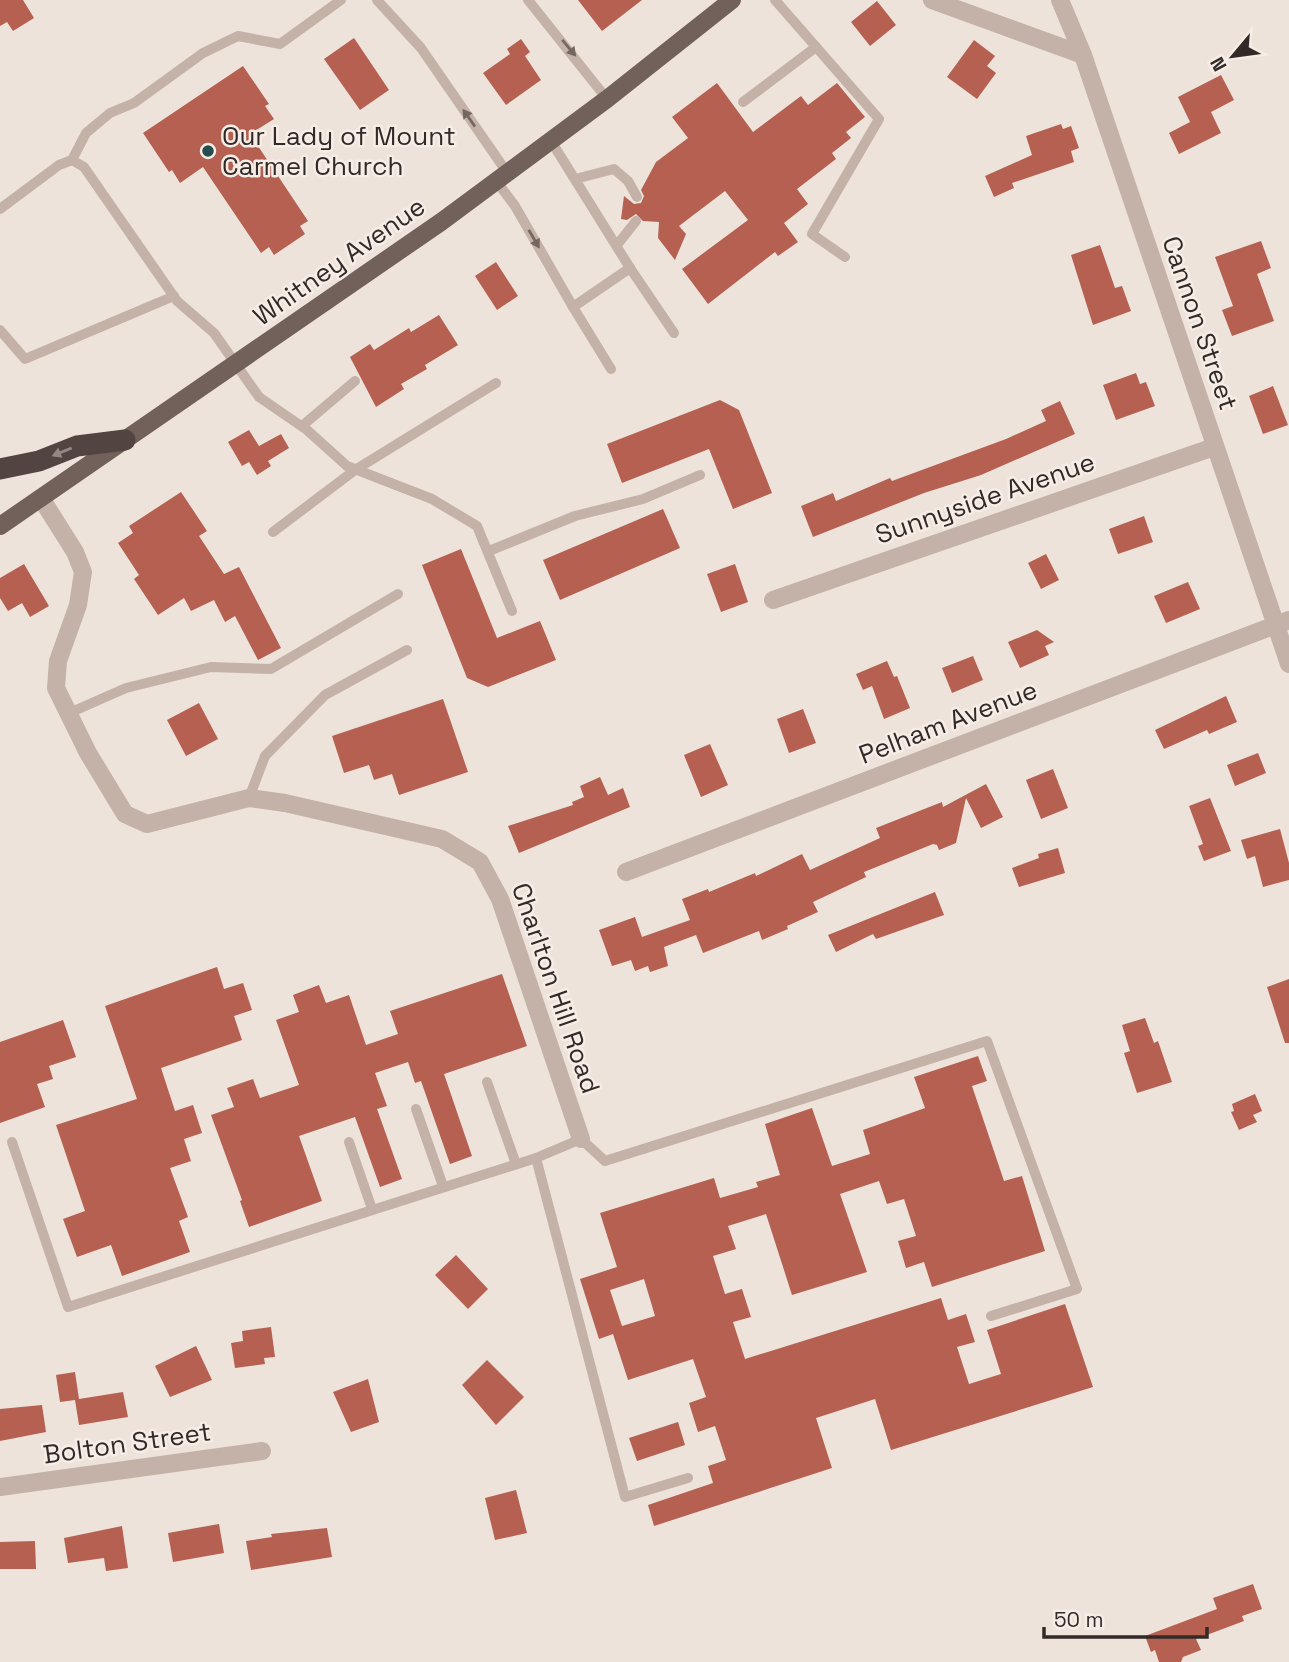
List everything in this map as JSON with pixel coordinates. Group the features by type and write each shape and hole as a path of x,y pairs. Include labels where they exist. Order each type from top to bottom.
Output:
{"highway":[{"path":"0,469 29,464 77,446 125,440"}],"main road":[{"name":"Whitney Avenue","path":"0,526 503,178 732,0"}],"street":[{"path":"932,0 1083,55"},
{"name":"Cannon Street","path":"1060,0 1083,55 1214,447 1282,623 1289,664"},
{"name":"Sunnyside Avenue","path":"773,600 1214,447"},
{"name":"Charlton Hill Road","path":"41,498 75,552 83,572 78,605 58,662 56,688 67,715 119,806 135,821 160,823 249,798 285,803 442,839 480,862 500,899 581,1139"},
{"name":"Pelham Avenue","path":"625,872 1282,623"},
{"name":"Bolton Street","path":"0,1487 262,1451"}],"lane":[{"path":"0,209 59,165 72,160 86,133 110,113 134,103 203,53 238,36 281,44 341,0"},
{"path":"377,0 421,48 503,178 515,206 611,369"},
{"path":"528,0 607,99"},
{"path":"775,0 879,119 812,233 845,257"},
{"path":"743,102 816,47"},
{"path":"551,141 674,333"},
{"path":"72,160 84,167 174,296 214,332 259,397 302,426 334,457 355,470 432,499 477,526 512,611"},
{"path":"575,179 614,169 628,181 637,197"},
{"path":"617,245 636,220"},
{"path":"573,307 630,268"},
{"path":"0,330 25,359 174,296"},
{"path":"302,426 355,382"},
{"path":"273,532 355,470 496,383"},
{"path":"489,551 575,516 643,499 700,475"},
{"path":"67,715 126,688 211,667 271,669 398,594"},
{"path":"249,798 265,756 325,695 407,650"},
{"path":"12,1142 68,1307 536,1158 581,1139 605,1161 987,1041 1077,1289 991,1315"},
{"path":"487,1082 516,1164"},
{"path":"416,1109 443,1186"},
{"path":"349,1142 372,1209"},
{"path":"536,1158 625,1497 688,1478"}],"building":[{"path":"0,0 23,0 34,18 13,31 7,22 0,26"},
{"path":"578,0 642,0 602,31"},
{"path":"877,1 896,25 870,46 851,22"},
{"path":"354,38 389,90 360,110 324,59"},
{"path":"521,39 530,52 525,56 541,80 506,105 483,73 510,54 507,49"},
{"path":"974,40 995,56 987,66 996,73 977,99 947,77"},
{"name":"Our Lady of Mount Carmel Church","path":"243,66 269,104 265,106 274,119 250,134 308,221 300,226 305,234 274,255 269,247 261,253 203,167 180,183 172,170 169,172 143,133"},
{"path":"1221,75 1234,100 1211,112 1221,133 1179,154 1169,133 1190,122 1178,97"},
{"path":"717,83 753,132 801,96 808,105 837,83 865,117 846,132 851,138 832,153 836,159 797,189 808,204 784,223 798,242 778,256 775,252 708,304 682,269 748,220 725,191 679,226 686,234 675,260 658,238 659,222 643,221 636,214 627,220 621,219 624,196 634,204 641,203 644,196 641,190 656,162 688,138 672,117"},
{"path":"1061,124 1063,129 1071,126 1079,148 1071,151 1074,162 1012,183 1014,188 994,197 985,176 1032,155 1026,136"},
{"path":"1261,241 1271,268 1257,274 1274,321 1232,336 1222,310 1233,306 1215,257"},
{"path":"1100,245 1115,288 1122,286 1131,311 1093,325 1071,255"},
{"path":"496,262 518,296 497,310 475,276"},
{"path":"439,315 458,345 425,365 427,369 401,384 404,389 376,407 350,357 370,344 374,350 409,328 411,332"},
{"path":"1136,373 1140,384 1146,382 1155,406 1116,420 1103,385"},
{"path":"1273,386 1288,425 1263,434 1249,396"},
{"path":"720,400 739,410 772,493 733,509 709,449 622,483 607,444"},
{"path":"1060,401 1075,434 981,475 924,493 813,537 801,506 833,493 836,501 890,478 892,481 1006,439 1046,421 1041,410"},
{"path":"249,430 259,446 281,434 289,448 268,461 271,466 257,475 249,462 242,466 228,442"},
{"path":"181,492 207,531 199,536 224,574 239,567 281,648 258,660 235,616 225,622 214,600 191,611 184,598 158,615 134,579 139,575 118,543 133,533 129,526"},
{"path":"663,509 680,548 560,600 543,560"},
{"path":"1144,516 1153,542 1118,554 1109,529"},
{"path":"461,549 497,638 540,621 556,660 488,687 467,678 422,565"},
{"path":"1046,554 1059,580 1041,589 1028,563"},
{"path":"24,564 49,606 30,617 22,603 8,611 0,598 0,578"},
{"path":"735,564 748,602 721,612 707,574"},
{"path":"1188,582 1200,609 1166,623 1154,596"},
{"path":"1037,630 1054,642 1045,646 1049,655 1020,668 1008,642"},
{"path":"973,656 983,680 952,693 942,668"},
{"path":"887,661 894,677 897,676 910,708 884,719 872,686 863,690 856,674"},
{"path":"1226,696 1237,722 1209,734 1207,730 1164,749 1155,730"},
{"path":"443,699 468,772 399,795 392,774 374,780 369,765 344,773 332,736"},
{"path":"199,703 218,739 186,756 167,720"},
{"path":"803,709 816,743 789,753 777,719"},
{"path":"710,744 728,785 701,797 684,755"},
{"path":"1258,753 1266,773 1235,786 1227,765"},
{"path":"1053,769 1068,808 1041,819 1026,780"},
{"path":"600,777 608,795 623,788 630,807 519,853 508,826 573,805 572,802 584,797 580,786"},
{"path":"986,784 1003,817 981,828 966,798 956,843 939,850 937,845 933,844 864,872 866,877 813,902 818,912 787,926 788,929 762,940 759,931 703,953 696,935 664,947 668,966 650,972 648,966 635,971 631,960 612,966 599,930 635,917 642,937 690,920 682,899 708,889 709,892 755,873 756,876 802,854 810,870 880,838 876,828 942,802 943,807"},
{"path":"1210,798 1231,851 1204,861 1198,846 1203,844 1189,806"},
{"path":"1280,829 1289,863 1289,880 1263,887 1255,856 1247,859 1241,840"},
{"path":"1058,848 1065,873 1019,887 1012,868 1039,858 1038,854"},
{"path":"935,892 944,915 876,939 873,934 836,952 828,935"},
{"path":"217,967 224,989 243,983 252,1010 234,1016 242,1040 161,1068 175,1111 193,1105 202,1133 184,1139 191,1161 170,1168 188,1217 179,1221 190,1252 122,1276 111,1245 77,1257 63,1219 85,1211 56,1125 137,1099 105,1006"},
{"path":"502,974 527,1046 444,1074 472,1156 450,1164 421,1081 415,1083 408,1062 375,1073 387,1106 377,1109 402,1179 380,1187 355,1117 299,1136 322,1201 249,1227 211,1115 234,1107 227,1088 253,1079 260,1098 299,1085 276,1020 299,1012 293,995 319,985 326,1003 349,995 366,1045 398,1034 390,1011"},
{"path":"1289,979 1289,1043 1285,1043 1267,987"},
{"path":"1145,1018 1154,1043 1158,1041 1172,1082 1137,1093 1124,1053 1130,1051 1122,1025"},
{"path":"63,1020 76,1057 49,1066 53,1079 37,1084 45,1107 0,1123 0,1042"},
{"path":"978,1056 987,1081 972,1086 1004,1181 1022,1176 1045,1251 932,1287 924,1262 906,1268 898,1241 916,1236 904,1199 887,1204 879,1181 840,1194 867,1272 792,1295 766,1214 728,1226 736,1249 713,1256 725,1294 742,1289 751,1317 733,1322 745,1359 941,1298 948,1320 966,1314 975,1342 957,1347 969,1384 1001,1374 987,1330 1065,1304 1093,1387 891,1450 875,1399 816,1418 832,1468 654,1526 648,1505 713,1483 708,1466 726,1460 715,1426 698,1432 689,1403 706,1397 693,1359 628,1380 613,1334 599,1339 580,1279 617,1267 600,1213 714,1178 720,1198 758,1187 756,1182 780,1175 765,1124 812,1108 832,1166 870,1154 863,1130 925,1108 914,1077","holes":["644,1279 655,1316 622,1326 610,1290"]},
{"path":"1255,1094 1262,1111 1253,1115 1257,1122 1239,1130 1231,1112 1234,1111 1232,1104"},
{"path":"456,1255 488,1289 468,1309 435,1275"},
{"path":"271,1327 275,1357 264,1358 265,1364 235,1368 231,1343 243,1341 242,1331"},
{"path":"196,1346 212,1380 170,1397 155,1366"},
{"path":"487,1360 524,1397 496,1425 462,1385"},
{"path":"75,1372 79,1399 123,1392 128,1417 79,1425 75,1400 60,1402 56,1375"},
{"path":"368,1379 379,1422 351,1432 333,1392"},
{"path":"42,1405 46,1432 0,1441 0,1409"},
{"path":"678,1422 685,1445 637,1461 629,1438"},
{"path":"516,1490 527,1533 495,1540 485,1498"},
{"path":"219,1524 224,1553 173,1562 168,1533"},
{"path":"122,1526 128,1568 106,1571 104,1558 68,1563 64,1538"},
{"path":"327,1528 332,1557 251,1570 246,1541 272,1537 271,1534"},
{"path":"35,1541 36,1569 0,1569 0,1542"},
{"path":"1253,1584 1262,1609 1242,1616 1244,1621 1196,1639 1201,1650 1183,1657 1181,1662 1159,1662 1155,1650 1151,1652 1145,1636 1217,1609 1213,1598"}],"place":[{"name":"Our Lady of Mount Carmel Church","path":"208,151"}]}
